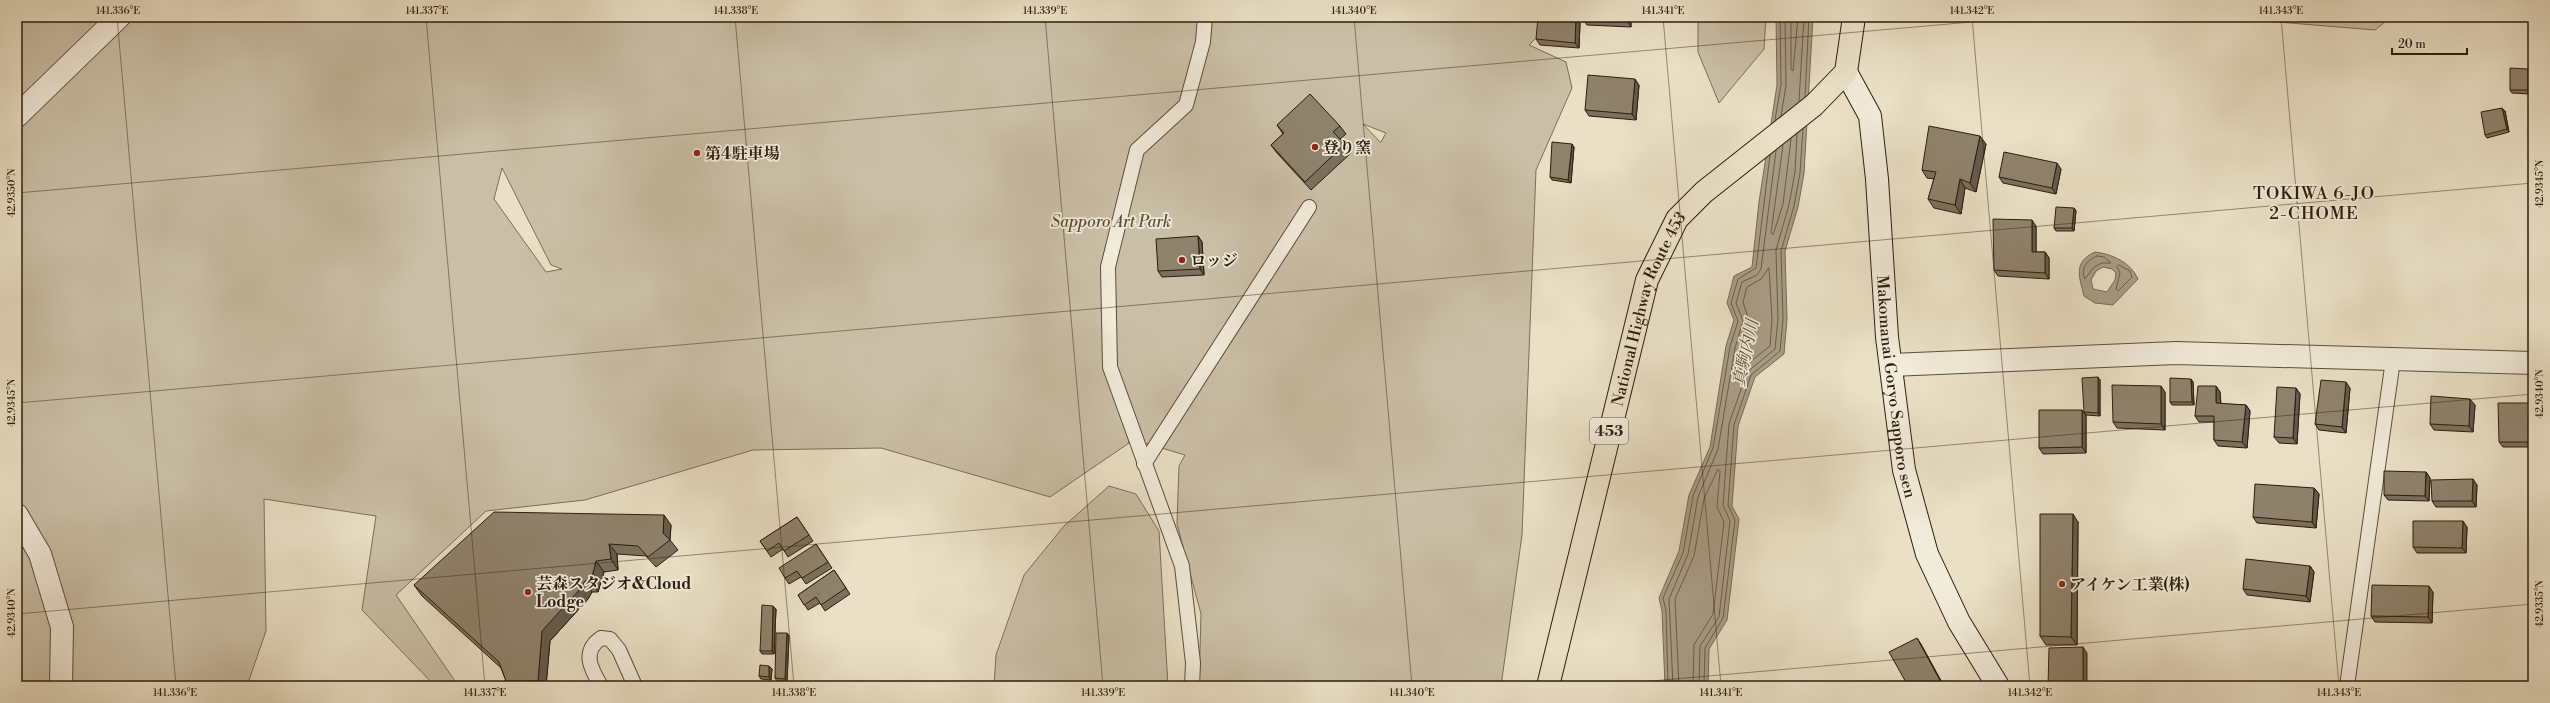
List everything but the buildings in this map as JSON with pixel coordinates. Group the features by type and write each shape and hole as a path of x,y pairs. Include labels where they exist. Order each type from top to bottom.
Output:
{"highway":[{"path":"1846,72 1854,17"},
{"name":"National Highway Route 453","path":"1548,686 1647,280 1677,219 1704,192 1814,105 1846,72"}],"street":[{"path":"17,116 119,17"},
{"name":"Makomanai Goryo Sapporo sen","path":"1846,72 1870,116 1877,179 1891,365 1904,470 1927,554 1959,622 1998,686"},
{"path":"1891,365 2176,353 2533,363"},
{"path":"17,515 40,554 62,627 61,686"}],"lane":[{"path":"1192,686 1194,663 1182,566 1110,367 1108,267 1137,150 1186,105 1202,42 1205,17"},
{"path":"1144,464 1309,207"},
{"path":"2347,686 2393,360"},
{"path":"601,686 588,661 589,651 601,638 610,639 619,650 635,686"}],"green space":[{"name":"Sapporo Art Park","path":"17,17 1557,17 1529,45 1566,62 1572,88 1536,170 1522,535 1501,686 1199,686 1201,614 1177,524 1179,466 1185,455 1128,438 1129,443 1050,497 881,448 753,450 585,500 486,511 396,595 455,681 455,686 435,686 362,610 376,516 264,499 266,631 247,686 17,686","holes":["1363,124 1386,133 1381,142 1380,142","502,168 551,265 562,269 546,272 494,199"]},
{"path":"1698,17 1766,17 1764,49 1719,103 1698,52"},
{"path":"2217,17 2391,17 2375,30"},
{"path":"1109,486 1136,494 1159,531 1168,686 994,686 996,655 1024,575 1064,526"}],"water":[{"name":"真駒内川","path":"1776,17 1813,17 1804,173 1798,207 1785,251 1787,319 1784,354 1755,377 1738,426 1732,506 1739,519 1727,620 1709,649 1708,686 1665,686 1662,611 1659,598 1679,551 1689,495 1710,447 1726,346 1734,320 1727,303 1734,276 1752,267 1759,202 1777,85"},
{"path":"2095,252 2115,257 2131,268 2138,279 2113,305 2095,303 2084,296 2079,276 2079,270 2083,260","holes":["2103,267 2112,269 2116,273 2115,280 2107,292 2093,289 2091,280 2096,271"]}],"place":[{"name":"登り窯","path":"1315,147"},
{"name":"第4駐車場","path":"697,153"},
{"name":"ロッジ","path":"1182,260"},
{"name":"アイケン工業(株)","path":"2062,584"},
{"name":"芸森スタジオ&Cloud Lodge","path":"528,592"}],"district":[{"name":"TOKIWA 6-JO 2-CHOME","path":"2314,203"}]}
